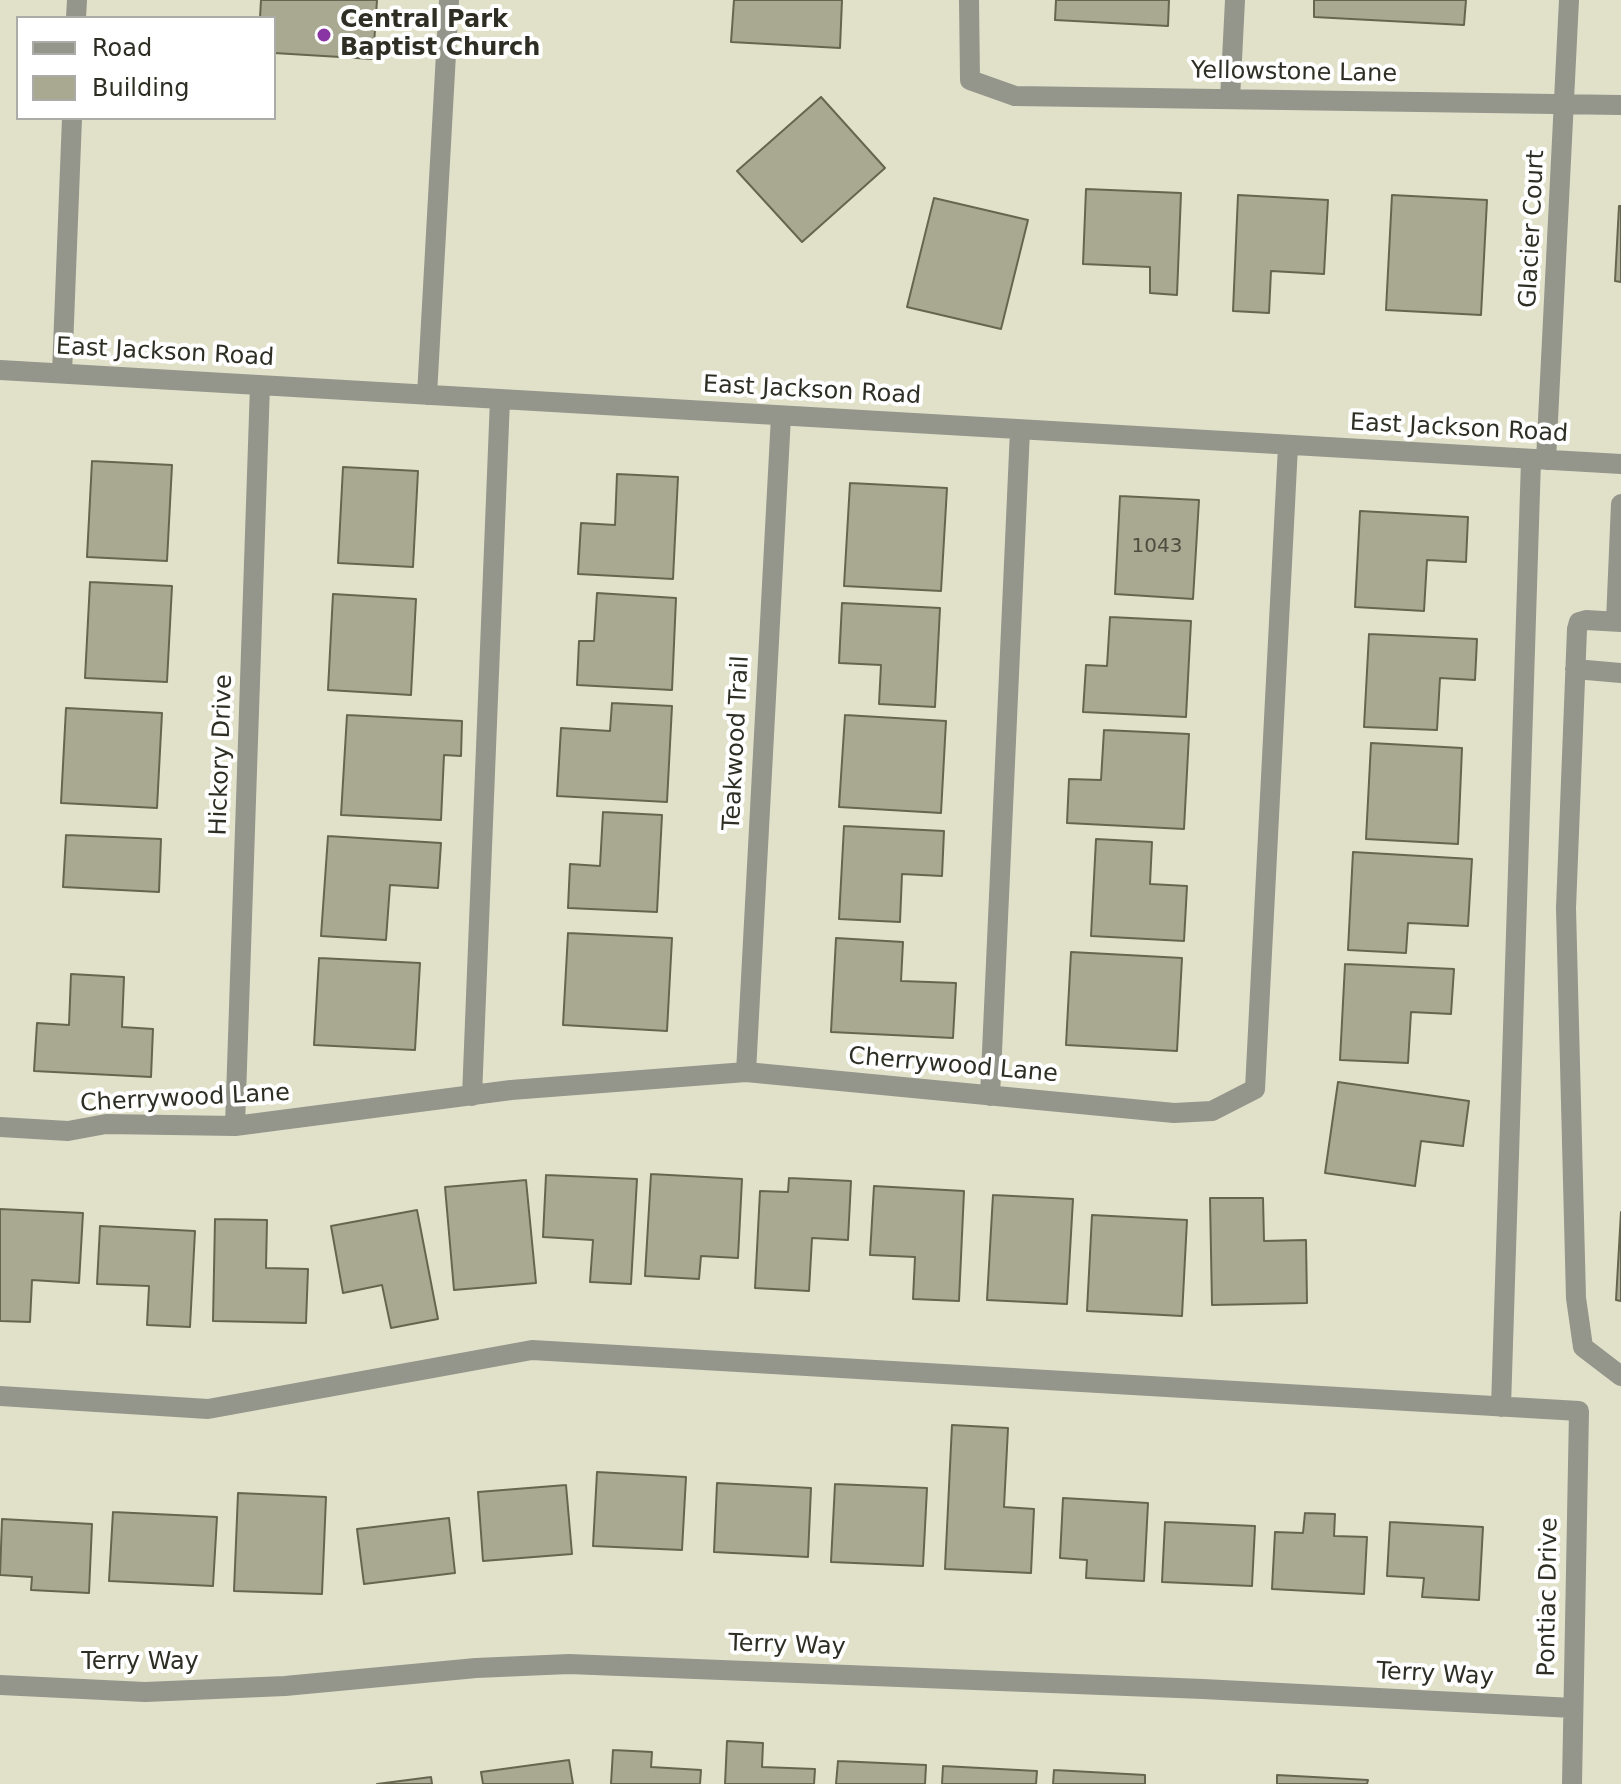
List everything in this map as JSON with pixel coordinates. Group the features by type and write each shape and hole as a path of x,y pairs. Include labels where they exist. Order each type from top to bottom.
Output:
{"street":[{"path":"427,395 449,0"},
{"name":"Yellowstone Lane","path":"969,0 970,80 1015,96 1621,105"},
{"path":"1230,99 1235,0"},
{"name":"Glacier Court","path":"1501,1407 1538,460 1566,102 1569,0"},
{"path":"62,373 72,120"},
{"name":"East Jackson Road","path":"0,370 1621,464"},
{"name":"Hickory Drive","path":"235,1126 260,385"},
{"path":"472,1096 500,399"},
{"name":"Teakwood Trail","path":"746,1072 781,416"},
{"path":"990,1096 1020,430"},
{"name":"Cherrywood Lane","path":"0,1127 68,1131 106,1124 235,1126 472,1096 746,1072 1174,1113 1212,1111 1255,1089 1288,446"},
{"path":"1621,504 1618,622 1579,622 1566,908 1576,1298 1583,1347 1621,1376"},
{"path":"1575,669 1621,673"},
{"path":"0,1396 208,1409 532,1350 1501,1407"},
{"name":"Pontiac Drive","path":"1501,1407 1579,1411 1572,1784"},
{"name":"Terry Way","path":"0,1685 145,1692 285,1686 476,1668 569,1664 1203,1689 1573,1708"}],"building":[{"name":"Central Park Baptist Church","path":"261,0 377,0 373,59 276,53 276,16 260,16"},
{"path":"734,0 842,0 840,48 731,42"},
{"path":"1056,0 1169,0 1168,26 1055,20"},
{"path":"1314,0 1466,0 1464,25 1314,17"},
{"path":"821,97 885,168 802,242 737,171"},
{"path":"1086,189 1181,193 1177,295 1150,293 1150,267 1083,264"},
{"path":"1238,195 1328,200 1324,274 1271,271 1269,313 1233,311"},
{"path":"1392,195 1487,200 1481,315 1386,310"},
{"path":"934,198 1028,220 1001,329 907,307"},
{"path":"1621,206 1621,282 1615,281"},
{"path":"92,461 172,465 167,561 87,557"},
{"path":"343,467 418,471 413,567 338,563"},
{"path":"617,474 678,477 673,579 578,574 581,523 615,525"},
{"path":"850,483 947,488 941,591 844,586"},
{"path":"1120,496 1199,500 1193,599 1115,594"},
{"path":"1360,511 1468,517 1466,562 1427,560 1424,611 1355,607"},
{"path":"90,582 172,586 167,682 85,678"},
{"path":"597,593 676,598 672,690 577,685 579,641 594,641"},
{"path":"333,594 416,599 411,695 328,690"},
{"path":"842,603 940,608 935,707 879,704 881,665 839,663"},
{"path":"1110,617 1191,621 1186,717 1083,712 1086,665 1107,666"},
{"path":"1369,634 1477,639 1475,680 1440,678 1437,730 1364,727"},
{"path":"612,703 672,706 667,802 557,796 561,728 610,731"},
{"path":"66,708 162,713 157,808 61,803"},
{"path":"347,715 462,721 461,756 444,755 441,820 341,815"},
{"path":"845,715 946,721 941,813 839,807"},
{"path":"1104,730 1189,734 1184,829 1067,823 1069,779 1101,780"},
{"path":"1371,743 1462,748 1458,844 1366,839"},
{"path":"603,812 662,815 657,912 568,908 570,864 600,866"},
{"path":"844,826 944,831 942,876 902,874 900,922 839,919"},
{"path":"66,835 161,839 159,892 63,887"},
{"path":"328,836 441,843 438,888 390,885 386,940 321,936"},
{"path":"1096,839 1152,842 1150,884 1187,886 1184,941 1091,936"},
{"path":"1353,852 1472,859 1468,926 1408,923 1406,953 1348,950"},
{"path":"568,933 672,938 667,1031 563,1025"},
{"path":"836,938 903,942 901,981 956,983 953,1038 831,1032"},
{"path":"1071,952 1182,958 1177,1051 1066,1045"},
{"path":"319,958 420,963 415,1050 314,1045"},
{"path":"1345,964 1454,969 1451,1014 1411,1012 1408,1063 1340,1060"},
{"path":"71,974 124,977 122,1027 153,1029 151,1077 34,1071 37,1023 69,1025"},
{"path":"1338,1082 1469,1101 1463,1146 1421,1141 1415,1186 1325,1173"},
{"path":"651,1174 742,1179 738,1258 701,1256 699,1279 645,1276"},
{"path":"546,1175 637,1179 631,1284 590,1282 593,1240 543,1237"},
{"path":"789,1178 851,1181 848,1240 812,1238 809,1291 755,1288 760,1191 788,1192"},
{"path":"526,1180 536,1283 454,1290 445,1187"},
{"path":"874,1186 964,1191 959,1301 913,1299 915,1257 870,1255"},
{"path":"993,1195 1073,1199 1067,1304 987,1300"},
{"path":"1210,1198 1263,1198 1264,1241 1306,1240 1307,1303 1212,1305"},
{"path":"0,1209 83,1213 79,1283 32,1280 30,1322 0,1321"},
{"path":"417,1210 438,1319 391,1328 382,1285 343,1293 331,1226"},
{"path":"1621,1212 1621,1301 1616,1300"},
{"path":"1092,1215 1187,1220 1182,1316 1087,1311"},
{"path":"215,1219 267,1220 266,1268 308,1269 306,1323 213,1321"},
{"path":"100,1226 195,1231 190,1327 147,1325 149,1286 97,1284"},
{"path":"952,1425 1008,1428 1004,1507 1034,1509 1031,1573 945,1569"},
{"path":"597,1472 686,1477 682,1550 593,1546"},
{"path":"717,1483 811,1488 808,1557 714,1552"},
{"path":"835,1484 927,1488 923,1566 831,1562"},
{"path":"566,1485 572,1554 483,1561 478,1492"},
{"path":"238,1493 326,1497 322,1594 234,1591"},
{"path":"1063,1498 1148,1503 1144,1581 1086,1578 1087,1560 1060,1558"},
{"path":"113,1512 217,1517 213,1586 109,1581"},
{"path":"1305,1513 1335,1514 1334,1536 1367,1537 1364,1594 1272,1589 1275,1532 1303,1533"},
{"path":"449,1518 455,1573 364,1584 357,1529"},
{"path":"2,1519 92,1524 89,1593 31,1590 32,1577 0,1575"},
{"path":"1165,1522 1255,1526 1252,1586 1162,1582"},
{"path":"1390,1522 1483,1527 1479,1600 1422,1597 1424,1578 1387,1576"},
{"path":"727,1741 763,1743 762,1767 815,1769 814,1784 725,1784"},
{"path":"613,1750 652,1752 651,1767 701,1770 700,1784 611,1784"},
{"path":"569,1760 573,1784 483,1784 481,1772"},
{"path":"838,1761 926,1765 925,1784 836,1784"},
{"path":"943,1766 1037,1771 1036,1784 942,1784"},
{"path":"1054,1770 1145,1775 1145,1784 1053,1784"},
{"path":"1277,1775 1368,1780 1367,1784 1277,1784"},
{"path":"431,1777 432,1784 377,1784"}],"place":[{"name":"Central Park Baptist Church","path":"324,35"}]}
